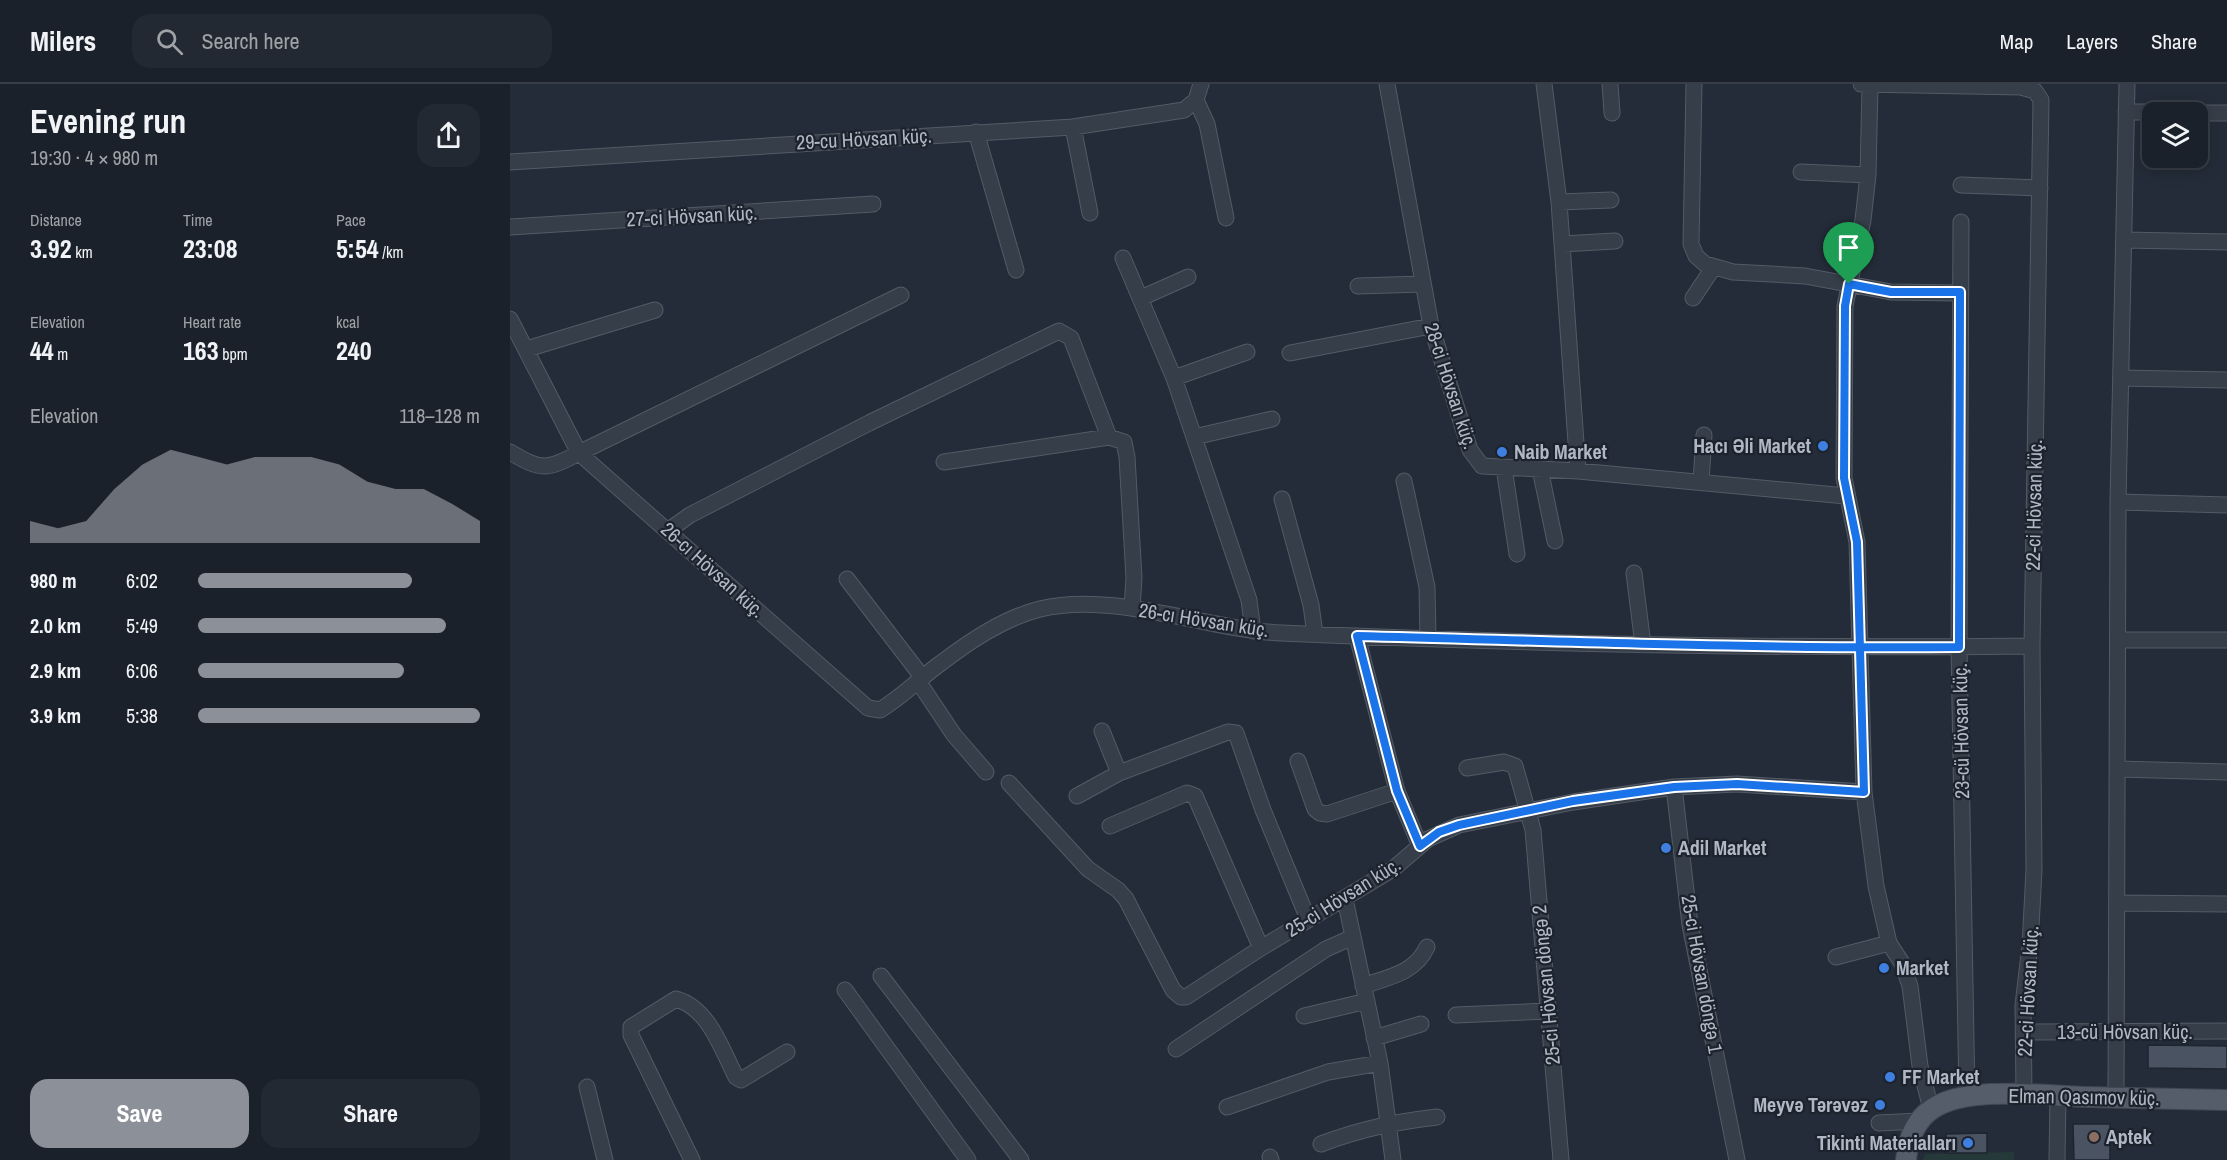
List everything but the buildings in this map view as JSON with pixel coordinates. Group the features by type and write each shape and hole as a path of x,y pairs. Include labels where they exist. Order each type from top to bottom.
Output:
{"main road":[{"name":"Elman Qasımov küç.","path":"1925,1115 1945,1102 1967,1097 2024,1095 2227,1100"},
{"path":"1905,1160 1911,1134 1925,1115"}],"street":[{"path":"1201,84 1196,100 1207,124 1226,218"},
{"name":"28-ci Hövsan küç.","path":"1387,84 1431,326 1470,450 1482,466 1578,471 1846,496"},
{"path":"1544,84 1559,202 1578,471"},
{"path":"1610,84 1612,113"},
{"path":"1694,84 1690,244 1696,256 1713,268 1733,272 1805,276 1891,292 1960,292"},
{"path":"1865,84 1868,175 1860,244 1845,306 1844,478 1846,496 1855,524 1861,648 1864,792 1876,886 1889,943 1902,963 1910,986 1925,1115 1879,1123"},
{"name":"22-ci Hövsan küç.","path":"1865,84 2021,87 2035,91 2041,100 2032,646 2034,870 2023,1032 2024,1095"},
{"path":"2116,1097 2118,502 2127,84"},
{"name":"29-cu Hövsan küç.","path":"510,162 1074,127 1168,115 1184,110 1196,100"},
{"path":"2126,112 2142,112"},
{"path":"2208,113 2227,113"},
{"path":"1074,127 1090,213"},
{"path":"976,132 1016,270"},
{"path":"1801,172 1868,175"},
{"path":"1961,185 2040,188"},
{"path":"1559,202 1611,200"},
{"name":"27-ci Hövsan küç.","path":"510,227 873,204"},
{"name":"23-cü Hövsan küç.","path":"1961,222 1959,647 1967,1097"},
{"path":"2124,240 2227,242"},
{"path":"1562,244 1615,241"},
{"path":"1123,258 1174,378 1249,600 1253,631"},
{"path":"1693,298 1713,268"},
{"path":"1141,298 1188,277"},
{"path":"1358,286 1423,284"},
{"path":"510,452 529,463 548,468 901,295"},
{"path":"527,349 655,310"},
{"name":"26-cı Hövsan küç.","path":"510,319 579,453 596,471 669,530 868,708 880,710 990,631 1039,610 1095,604 1132,608 1253,631 1357,636 1643,645 1861,648 2032,646"},
{"path":"1290,353 1431,326"},
{"path":"669,530 690,515 869,423 1059,331 1071,338 1109,437"},
{"path":"1174,378 1247,352"},
{"path":"2121,378 2227,380"},
{"path":"1194,437 1272,419"},
{"path":"1701,482 1704,435"},
{"path":"944,462 1109,437 1124,442 1128,457 1134,578 1132,608"},
{"path":"1504,468 1517,554"},
{"path":"1540,469 1555,541"},
{"path":"1404,481 1427,587 1428,638"},
{"path":"1282,499 1311,605 1315,634"},
{"path":"2118,502 2227,505"},
{"path":"1634,573 1643,645"},
{"path":"847,579 921,679 958,741 986,772"},
{"path":"1357,636 1397,791 1420,846"},
{"path":"2119,640 2227,640"},
{"path":"1102,731 1119,773"},
{"path":"1077,796 1119,773 1228,732 1236,733 1263,810 1308,919"},
{"path":"1298,761 1315,809 1320,813 1328,814 1397,791"},
{"name":"25-ci Hövsan döngə 2","path":"1467,768 1511,762 1515,766 1533,830 1561,1160"},
{"path":"2118,769 2227,772"},
{"name":"25-ci Hövsan küç.","path":"1009,783 1088,869 1126,898 1173,990 1186,998 1261,948 1393,869 1439,832 1459,825 1528,810 1674,787 1737,784 1864,792"},
{"name":"25-ci Hövsan döngə 1","path":"1674,787 1690,925 1737,1160"},
{"path":"1110,826 1187,793 1195,796 1261,948"},
{"path":"1345,899 1380,1064 1386,1123 1393,1160"},
{"path":"2116,903 2227,904"},
{"path":"1176,1049 1326,948 1353,937"},
{"path":"1836,957 1889,943"},
{"path":"1304,1016 1365,994 1413,968 1421,960 1428,947"},
{"path":"881,976 1021,1160"},
{"path":"845,990 968,1160"},
{"path":"692,1160 631,1035 631,1027 676,999 684,1002 713,1029 736,1077 741,1080 787,1052"},
{"path":"1456,1015 1549,1011"},
{"path":"1374,1038 1421,1024"},
{"name":"13-cü Hövsan küç.","path":"2023,1032 2227,1031"},
{"path":"1227,1107 1328,1072 1380,1064"},
{"path":"587,1087 605,1160"},
{"path":"2057,1160 2058,1096"},
{"path":"1321,1144 1359,1129 1386,1123 1437,1118"}],"shaded area":[{"path":"2014,1152 2014,1160 1923,1160 1925,1154"}],"place":[{"name":"Hacı Əli Market","path":"1823,446"},
{"name":"Naib Market","path":"1502,452"},
{"name":"Adil Market","path":"1666,848"},
{"name":"Market","path":"1884,968"},
{"name":"FF Market","path":"1890,1077"},
{"name":"Meyvə Tərəvəz","path":"1880,1105"},
{"name":"Aptek","path":"2094,1137"},
{"name":"Tikinti Materialları","path":"1968,1143"}],"route":[{"path":"1849,284 1845,306 1844,478 1857,542 1861,648 1864,792 1737,784 1638,790 1459,825 1439,832 1420,846 1410,827 1397,791 1361,659 1357,636 1643,645 1861,648 1959,647 1960,292 1891,292 1849,284"}]}
